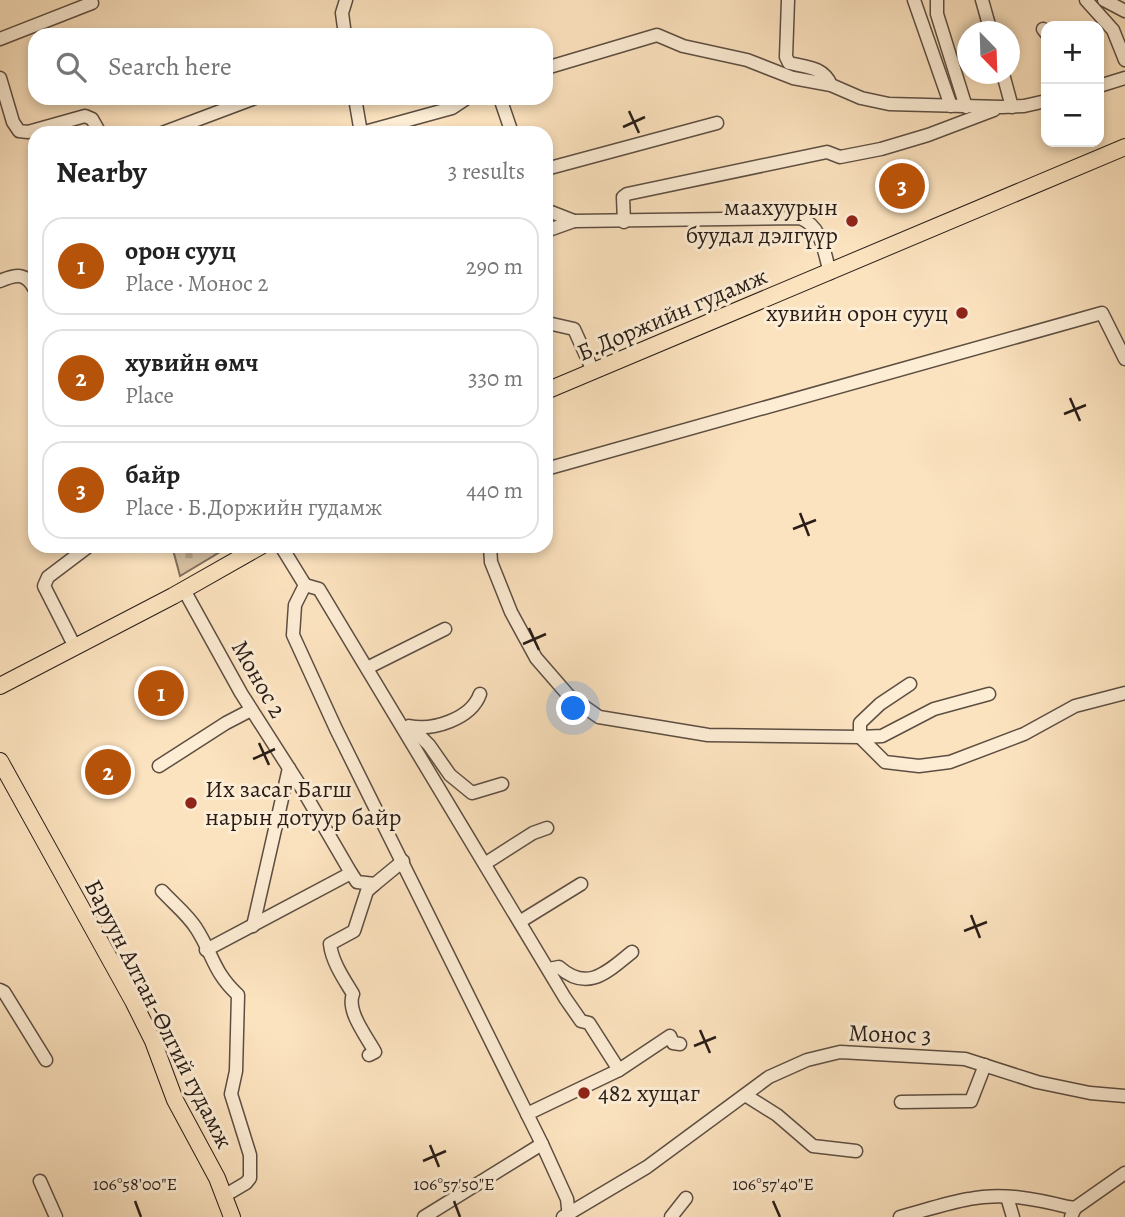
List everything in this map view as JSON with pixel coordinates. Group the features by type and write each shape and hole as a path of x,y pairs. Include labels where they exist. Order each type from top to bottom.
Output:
{"main road":[{"name":"Б.Доржийн гудамж","path":"553,388 1125,147"},
{"path":"0,686 249,553"},
{"name":"Баруун Алтан-Өлгий гудамж","path":"0,761 133,1001 153,1041 174,1100 213,1171 232,1217"}],"street":[{"path":"344,28 342,13 346,0"},
{"path":"788,0 786,57 789,63 821,71 828,76 831,85"},
{"path":"914,0 951,106"},
{"path":"937,0 937,13 966,107"},
{"path":"982,0 988,21"},
{"path":"1086,0 1113,30 1125,60"},
{"path":"1104,0 1125,10"},
{"path":"28,28 92,3"},
{"path":"0,39 28,28"},
{"path":"553,66 657,35 691,48 747,60 801,80 831,85 861,99 889,104 1007,107 1041,102"},
{"path":"0,78 13,122 19,131 28,132"},
{"path":"1104,84 1125,78"},
{"path":"1004,84 1007,107"},
{"path":"181,126 236,105"},
{"path":"356,105 360,126"},
{"path":"386,126 456,105"},
{"path":"502,105 510,126"},
{"path":"624,222 623,197 626,194 827,152 840,157 881,149 1007,107"},
{"path":"49,126 85,116 92,118 96,126"},
{"path":"553,167 717,123"},
{"path":"553,213 574,222"},
{"path":"553,229 574,222 800,218 810,222 817,230 830,273"},
{"path":"0,281 15,275 28,278"},
{"path":"553,467 1102,313 1125,359"},
{"path":"553,324 573,329 593,371"},
{"path":"75,647 44,586 48,577 80,553"},
{"path":"285,553 305,585 319,589 367,668 406,725 565,998 581,1021 589,1023 619,1069"},
{"path":"484,553 536,658 569,696 599,717 708,735 882,736 933,709 989,694"},
{"path":"490,553 491,562"},
{"path":"305,585 295,605 293,635 336,729 403,861 500,1064 542,1143 567,1199 567,1215"},
{"name":"Монос 2","path":"184,590 251,710 301,786 351,873"},
{"path":"367,668 446,629"},
{"path":"910,684 880,704 860,723 860,737 885,762 919,766 950,762 1024,734 1075,706 1125,693"},
{"path":"406,725 431,728 447,723 476,704 480,694"},
{"path":"159,766 251,710"},
{"path":"406,725 429,745 450,775 471,793 502,784"},
{"path":"253,926 289,768"},
{"path":"486,863 533,833 547,828"},
{"path":"369,1055 375,1052 353,1010 350,1000 353,994 340,973 330,944 354,931 367,891 403,861"},
{"path":"206,950 351,873 357,882 375,884"},
{"path":"521,921 581,884"},
{"path":"162,891 196,928 224,983 237,995 236,1071 231,1094 250,1154 250,1178 224,1196"},
{"path":"549,969 559,967 568,976 589,979 602,976 632,952"},
{"path":"0,989 46,1060"},
{"path":"527,1114 619,1069 670,1036 673,1043 680,1044"},
{"name":"Монос 3","path":"567,1215 647,1167 769,1077 807,1060 840,1052 965,1059 1037,1082 1090,1093 1125,1096"},
{"path":"901,1102 971,1101 985,1065"},
{"path":"745,1095 777,1115 813,1146 856,1151"},
{"path":"424,1217 542,1143"},
{"path":"900,1217 971,1198 1007,1197 1025,1197 1073,1213 1125,1173"},
{"path":"40,1181 56,1217"},
{"path":"1007,1197 1013,1217"},
{"path":"671,1217 686,1198"}],"green space":[{"path":"174,553 218,553 180,576"}],"place":[{"name":"байр","path":"902,186"},
{"name":"маахуурын буудал дэлгүүр","path":"852,221"},
{"name":"хувийн орон сууц","path":"962,313"},
{"name":"орон сууц","path":"161,693"},
{"name":"хувийн өмч","path":"108,772"},
{"name":"Их засаг Багш нарын дотуур байр","path":"191,803"},
{"name":"482 хущаг","path":"584,1093"}]}
